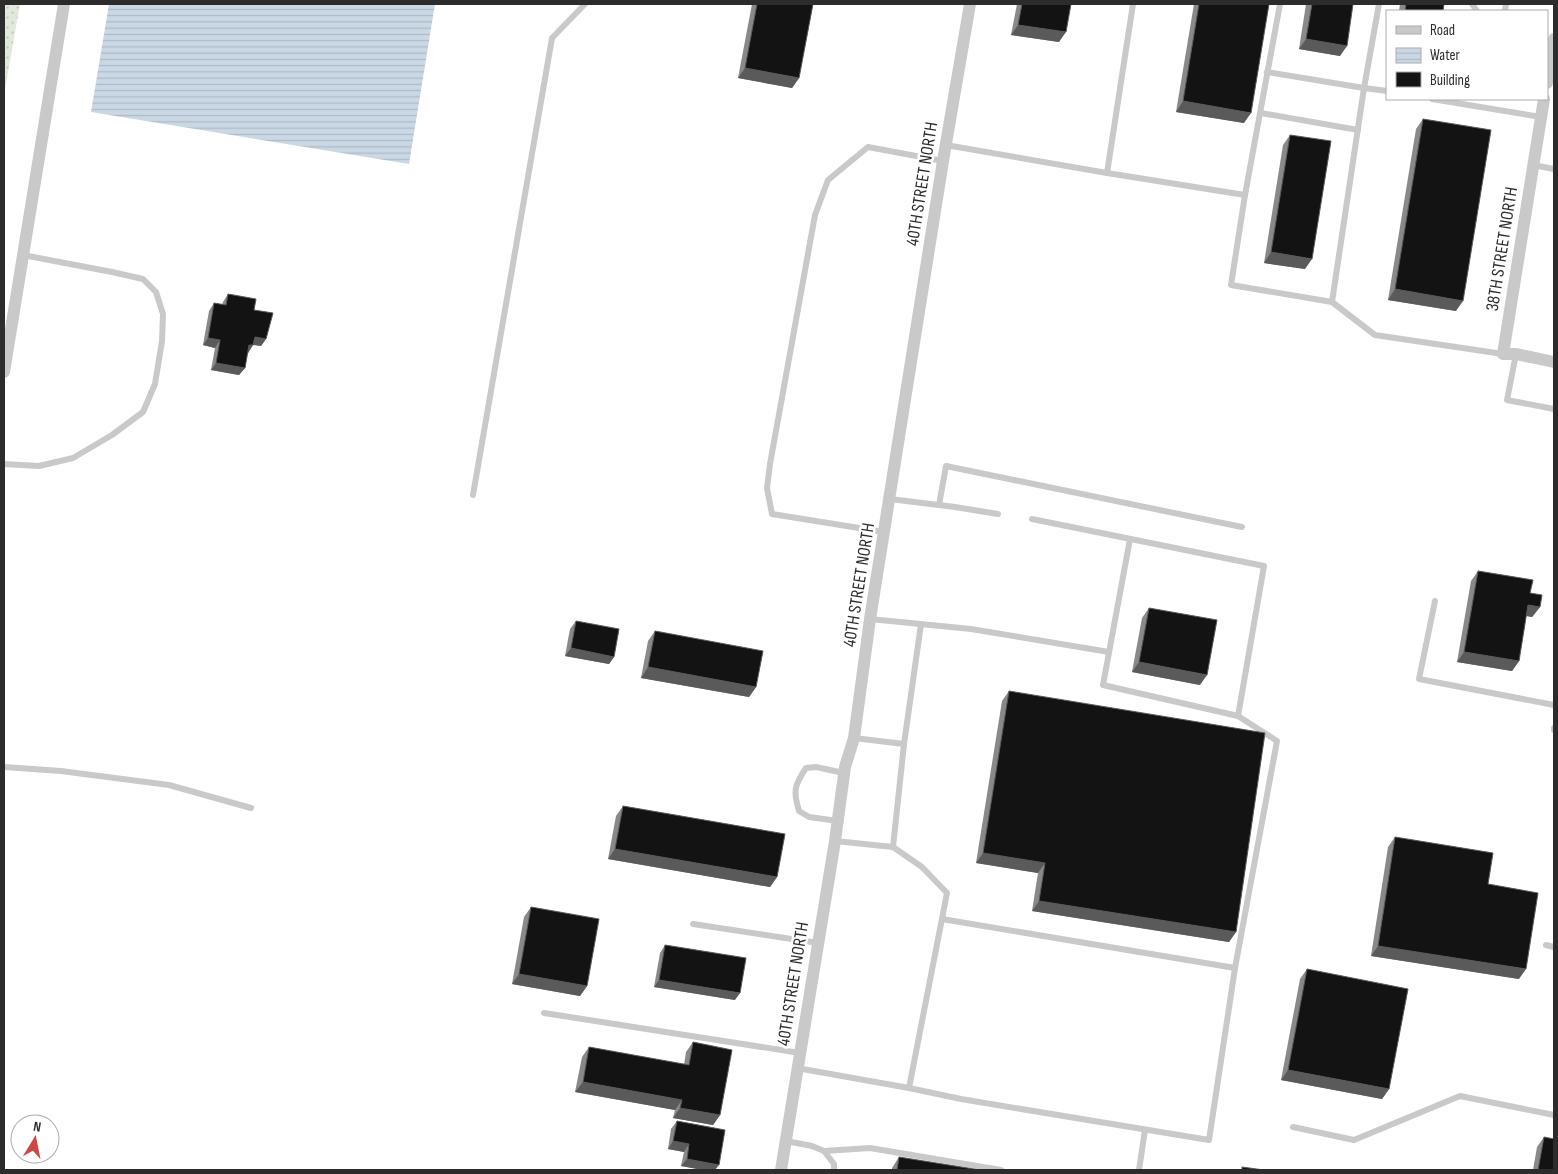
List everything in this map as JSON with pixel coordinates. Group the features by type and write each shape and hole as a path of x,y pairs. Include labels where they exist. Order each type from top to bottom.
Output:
{"street":[{"path":"4,372 64,4"},
{"name":"40TH STREET NORTH","path":"781,1170 835,841 844,773 854,738 870,618 943,160 970,4"},
{"path":"1548,73 1551,43"},
{"name":"38TH STREET NORTH","path":"1502,354 1544,100"},
{"path":"1502,354 1516,354 1554,362"}],"lane":[{"path":"473,495 552,38 585,4"},
{"path":"1107,173 1133,4"},
{"path":"1280,4 1245,195 1231,285 1332,302 1375,335 1502,354"},
{"path":"1332,302 1364,88 1380,4"},
{"path":"1268,72 1386,92"},
{"path":"1438,100 1541,116"},
{"path":"1260,113 1358,130"},
{"path":"946,146 1245,195"},
{"path":"884,532 772,514 767,488 770,464 815,215 828,180 868,147 943,160"},
{"path":"1533,165 1554,169"},
{"path":"4,464 39,466 72,458 112,435 143,412 155,384 162,341 163,314 156,292 143,280 112,272 23,255"},
{"path":"1516,354 1507,400 1554,409"},
{"path":"939,505 946,466 1242,527"},
{"path":"890,500 998,514"},
{"path":"1032,519 1264,566 1238,716"},
{"path":"797,1068 961,1099 1209,1140 1235,968 1277,741 1238,716 1103,685 1130,539"},
{"path":"1435,601 1419,679 1554,705"},
{"path":"870,618 971,629 1109,652"},
{"path":"893,848 904,744 921,624"},
{"path":"854,738 904,744"},
{"path":"4,767 60,771 169,785 251,808"},
{"path":"838,821 809,817 799,812 795,798 796,783 806,768 816,767 844,773"},
{"path":"835,841 893,848 922,867 947,893 909,1088"},
{"path":"942,918 1235,968"},
{"path":"693,924 818,943"},
{"path":"1546,945 1554,947"},
{"path":"544,1013 800,1053"},
{"path":"1293,1128 1354,1140 1460,1096 1554,1115"},
{"path":"1139,1170 1145,1130"},
{"path":"786,1141 812,1146 824,1152 834,1164 834,1170"},
{"path":"824,1152 870,1148 1001,1170"}],"shaded area":[{"path":"4,4 20,4 4,95"}],"water":[{"path":"109,4 435,4 409,164 91,112"}],"building":[{"path":"757,4 813,4 799,78 745,68"},
{"path":"1022,4 1071,4 1066,32 1018,25"},
{"path":"1199,4 1269,4 1251,113 1183,101"},
{"path":"1312,4 1353,4 1347,46 1306,39"},
{"path":"1406,4 1444,4 1443,10 1405,10"},
{"path":"1423,119 1491,130 1463,301 1395,289"},
{"path":"1290,135 1331,141 1312,259 1271,252"},
{"path":"228,294 256,299 254,310 273,313 266,339 255,337 253,345 249,345 245,368 216,363 220,340 208,338 214,303 226,305"},
{"path":"1478,571 1533,580 1530,593 1542,595 1540,607 1528,605 1519,661 1464,652"},
{"path":"1149,608 1217,620 1207,675 1139,662"},
{"path":"576,621 619,629 614,657 571,648"},
{"path":"655,631 763,651 756,687 648,667"},
{"path":"1009,691 1265,733 1236,932 1039,901 1045,863 983,853"},
{"path":"623,806 785,834 777,877 615,849"},
{"path":"1395,837 1493,853 1488,884 1538,893 1526,969 1378,946"},
{"path":"531,907 599,919 587,986 519,974"},
{"path":"665,945 746,958 740,993 659,980"},
{"path":"1307,969 1408,989 1389,1089 1288,1070"},
{"path":"693,1042 732,1050 720,1115 680,1108 682,1100 583,1082 589,1047 689,1065"},
{"path":"677,1121 725,1130 719,1165 687,1159 689,1144 673,1141"},
{"path":"1544,1137 1554,1139 1554,1170 1538,1170"},
{"path":"899,1157 980,1170 897,1170"},
{"path":"1242,1167 1264,1170 1242,1170"}]}
